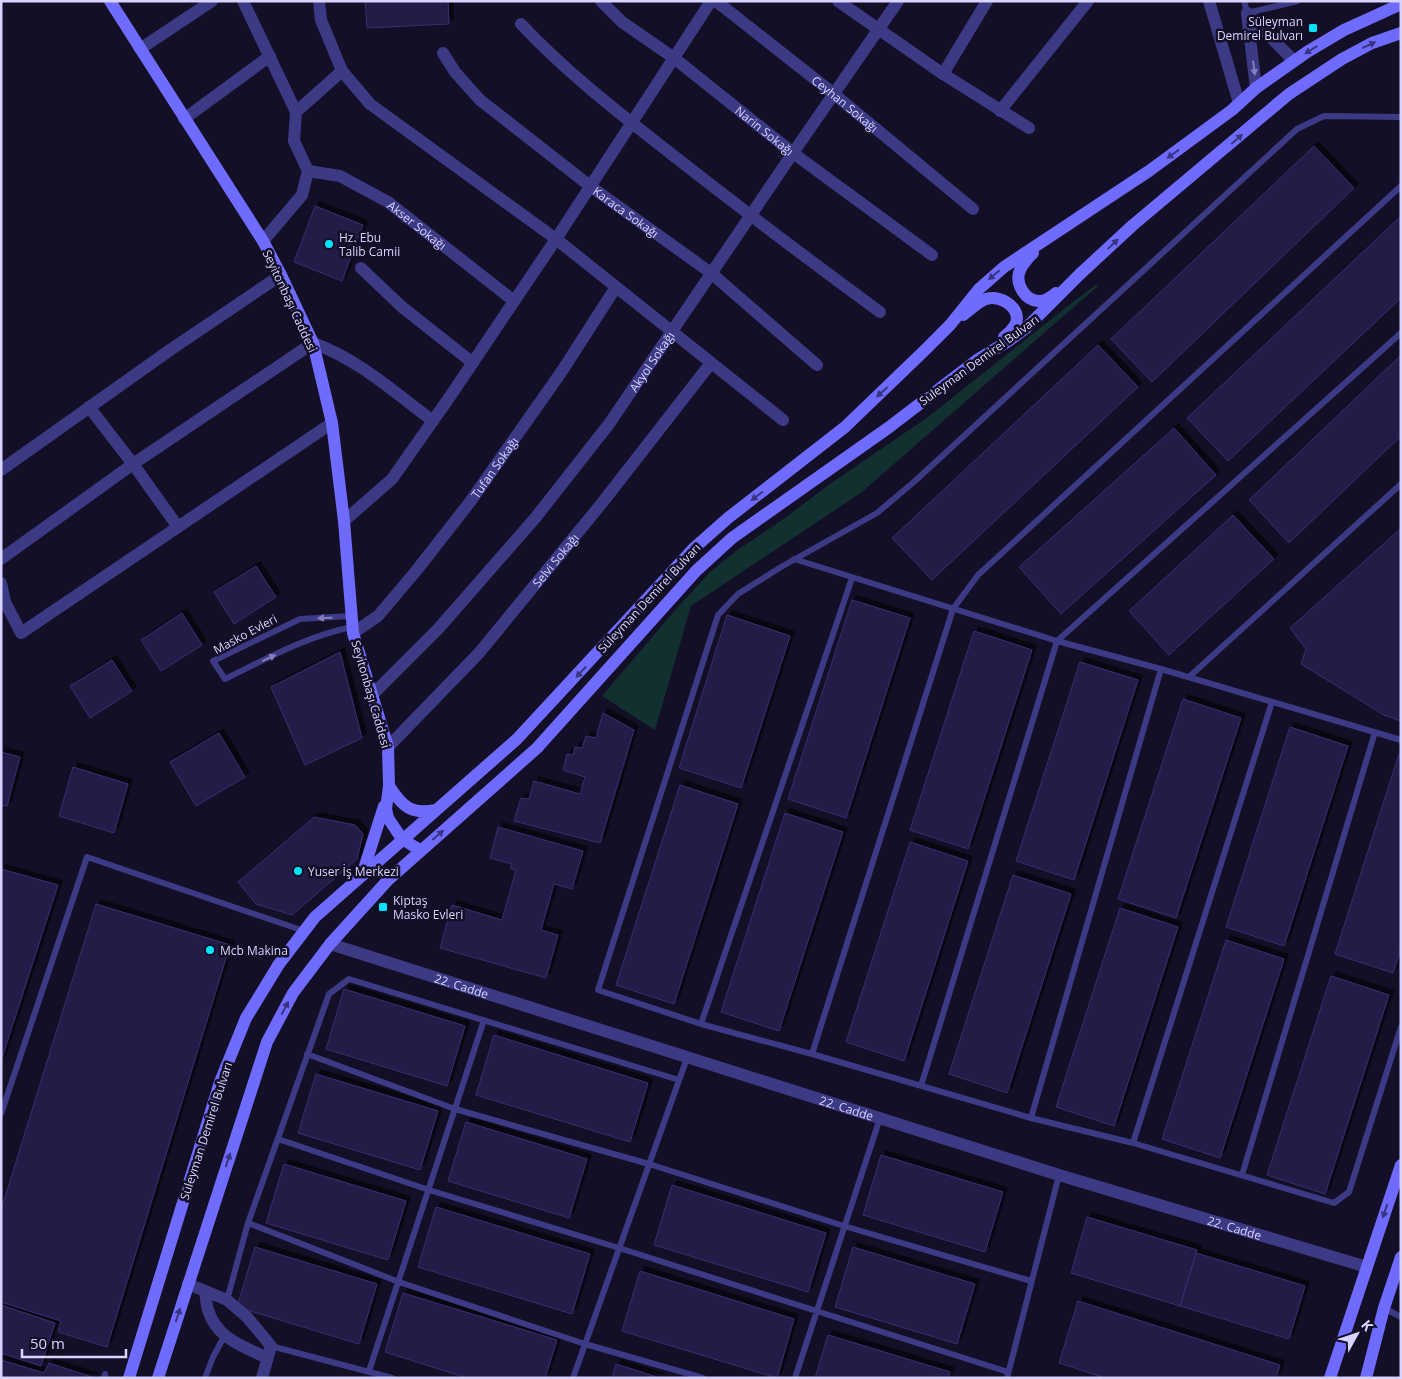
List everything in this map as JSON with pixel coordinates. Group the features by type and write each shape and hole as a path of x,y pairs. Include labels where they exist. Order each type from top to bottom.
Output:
{"main road":[{"name":"Seyitonbaşı Caddesi","path":"110,1 184,120 263,241 313,343 332,423 344,521 352,626 388,747 389,786 386,809 388,818 402,839 420,850"},
{"name":"Süleyman Demirel Bulvarı","path":"129,1378 220,1082 246,1018 279,964 314,917 517,739 712,531 845,427 898,378 950,325 969,299 1004,266 1149,171 1232,110 1256,88 1294,61 1344,30 1401,4"},
{"name":"Süleyman Demirel Bulvarı","path":"158,1378 267,1042 294,993 330,944 388,880 538,748 674,595 714,553 888,428 977,360 1026,328 1133,225 1289,94 1342,59 1372,43 1401,32"},
{"path":"1048,237 1023,264 1019,273 1019,281 1024,293 1030,299 1044,300 1077,277"},
{"path":"950,325 987,299 996,298 1008,302 1017,318 1015,325 977,360"},
{"name":"Seyitonbaşı Caddesi","path":"362,875 381,820 389,786"},
{"path":"389,786 401,804 408,808 424,812 435,810"},
{"path":"1330,1378 1401,1165"},
{"path":"1366,1378 1384,1308 1401,1257"}],"street":[{"path":"140,49 196,6 212,1"},
{"path":"243,1 296,112 294,141 308,171 302,195 263,241"},
{"path":"319,1 321,20 342,71 370,104 556,239 783,420"},
{"name":"Narin Sokağı","path":"601,1 622,22 674,58 792,153 932,256"},
{"path":"344,521 392,479 433,421 556,239 711,1"},
{"name":"Ceyhan Sokağı","path":"716,1 834,94 973,209"},
{"path":"838,1 942,74 1028,128"},
{"name":"Akyol Sokağı","path":"372,696 439,628 536,517 609,424 792,153 898,1"},
{"path":"942,74 987,1"},
{"path":"1000,111 1088,1"},
{"path":"1209,1 1239,103"},
{"path":"1246,7 1294,61"},
{"path":"1246,7 1256,88"},
{"path":"521,24 546,50 632,123 750,216 880,312"},
{"name":"Karaca Sokağı","path":"443,52 455,72 480,100 590,186 711,273 817,364"},
{"path":"184,120 270,56"},
{"path":"296,112 342,71"},
{"name":"Akser Sokağı","path":"308,171 340,176 388,202 514,301"},
{"path":"361,268 402,308 473,363"},
{"path":"1,470 281,275"},
{"name":"Tufan Sokağı","path":"352,626 378,616 470,502 562,371 616,287"},
{"path":"1,559 133,464 313,343 333,350 433,421"},
{"name":"Selvi Sokağı","path":"388,747 479,653 602,503 711,363"},
{"path":"89,407 178,526"},
{"path":"1,583 5,602 21,633 332,423"},
{"name":"22. Cadde","path":"330,944 1059,1175 1367,1268"},
{"path":"188,1284 227,1300 247,1317 269,1352 262,1378"},
{"path":"206,1291 208,1310 218,1328 231,1341 269,1352"}],"lane":[{"path":"1246,7 1298,1"},
{"path":"1401,117 1324,116 1297,129 877,514 794,559 738,594 718,615 598,990 701,1024 812,1054 1031,1118 1133,1143 1334,1203 1349,1192 1401,1027"},
{"path":"812,1054 953,609 978,575 1401,186"},
{"path":"921,1086 1057,641 1401,333"},
{"path":"1189,677 1401,484"},
{"path":"794,559 1057,641 1189,677 1401,740"},
{"path":"701,1024 852,578"},
{"name":"Masko Evleri","path":"300,619 352,626 312,638 225,679 213,661 300,619"},
{"path":"1031,1118 1161,669"},
{"path":"1133,1143 1272,702"},
{"path":"1242,1175 1375,732"},
{"path":"1,1114 87,857 304,931"},
{"path":"227,1300 248,1223 329,994 349,979 679,1080"},
{"path":"369,1371 484,1020"},
{"path":"307,1054 455,1109 649,1164 844,1226 1032,1281"},
{"path":"574,1378 687,1058"},
{"path":"795,1378 880,1118"},
{"path":"278,1139 428,1190 619,1248 1007,1375 1059,1175"},
{"path":"248,1223 399,1282 585,1344 703,1378"},
{"path":"1384,1308 1401,1318"},
{"path":"206,1378 213,1357 225,1335"},
{"path":"269,1352 369,1371 392,1378"}],"green space":[{"path":"1096,285 1098,286 862,492 691,606 655,730 602,696 709,573 736,551 785,518 827,486 928,417"}],"building":[{"path":"365,1 448,1 449,24 367,28"},
{"path":"1314,146 1354,188 1152,382 1111,339"},
{"name":"Hz. Ebu Talib Camii","path":"315,206 363,225 342,281 294,262"},
{"path":"1401,216 1401,298 1228,461 1187,418"},
{"path":"1098,345 1138,387 932,580 892,538"},
{"path":"1401,355 1401,436 1289,543 1249,500"},
{"path":"1174,428 1216,475 1061,614 1019,567"},
{"path":"1233,515 1274,559 1169,655 1129,611"},
{"path":"1401,528 1401,721 1384,715 1301,664 1306,649 1290,628"},
{"path":"256,566 276,597 234,624 214,592"},
{"path":"852,600 910,618 846,818 788,799"},
{"path":"182,613 202,645 161,671 141,640"},
{"path":"727,615 790,636 741,788 679,768"},
{"path":"974,631 1032,650 968,849 910,830"},
{"path":"340,652 362,738 305,765 271,687"},
{"path":"112,660 132,691 90,718 70,686"},
{"path":"1080,662 1138,680 1074,880 1016,861"},
{"path":"1183,699 1241,718 1176,918 1118,899"},
{"path":"603,713 634,730 600,843 514,821 521,798 529,799 534,781 580,794 585,777 563,770 567,754 573,755 575,747 582,748 586,736 596,738"},
{"path":"1290,727 1348,746 1284,946 1226,927"},
{"path":"219,733 245,777 196,806 170,762"},
{"path":"1,752 20,757 7,806 1,805"},
{"path":"1399,754 1401,755 1401,948 1393,973 1335,954"},
{"path":"73,767 128,784 114,833 59,816"},
{"path":"680,785 738,804 674,1004 616,985"},
{"path":"785,813 843,832 779,1031 721,1012"},
{"name":"Yuser İş Merkezi","path":"314,817 355,825 363,834 357,859 292,915 256,904 238,882"},
{"path":"498,827 583,851 572,889 554,884 541,930 558,935 546,978 440,948 452,905 502,920 516,870 510,868 512,864 490,858"},
{"path":"910,842 968,861 904,1061 846,1042"},
{"path":"1,869 58,885 1,1061"},
{"path":"1013,875 1071,894 1007,1093 949,1074"},
{"path":"96,904 230,945 107,1347 58,1332 61,1321 1,1302 1,1210"},
{"path":"1120,908 1178,927 1114,1126 1056,1107"},
{"path":"1226,940 1284,959 1220,1158 1162,1139"},
{"path":"1331,976 1389,995 1325,1194 1267,1175"},
{"path":"344,989 465,1026 447,1086 326,1049"},
{"path":"494,1035 648,1083 630,1142 476,1095"},
{"path":"316,1074 438,1111 420,1170 298,1133"},
{"path":"466,1122 587,1159 569,1218 448,1181"},
{"path":"881,1155 1003,1192 985,1252 863,1215"},
{"path":"284,1164 406,1201 388,1260 266,1223"},
{"path":"672,1185 826,1233 808,1292 654,1245"},
{"path":"436,1207 590,1254 572,1314 418,1267"},
{"path":"1087,1217 1197,1250 1180,1306 1071,1273"},
{"path":"255,1247 377,1284 359,1344 237,1307"},
{"path":"853,1247 975,1284 957,1344 835,1307"},
{"path":"1196,1253 1305,1286 1289,1339 1180,1306"},
{"path":"640,1271 794,1319 777,1378 622,1331"},
{"path":"403,1293 557,1340 545,1378 467,1378 385,1352"},
{"path":"1078,1301 1280,1365 1276,1378 1105,1378 1059,1363"},
{"path":"1,1305 55,1323 41,1366 1,1353"},
{"path":"828,1335 950,1372 948,1378 815,1378"},
{"path":"1,1360 44,1373 49,1363 95,1378 1,1378"},
{"path":"616,1364 660,1378 612,1378"}],"place":[{"name":"Süleyman Demirel Bulvarı","path":"1313,28"},
{"name":"Hz. Ebu Talib Camii","path":"329,244"},
{"name":"Yuser İş Merkezi","path":"298,871"},
{"name":"Kiptaş Masko Evleri","path":"383,907"},
{"name":"Mcb Makina","path":"210,950"}]}
